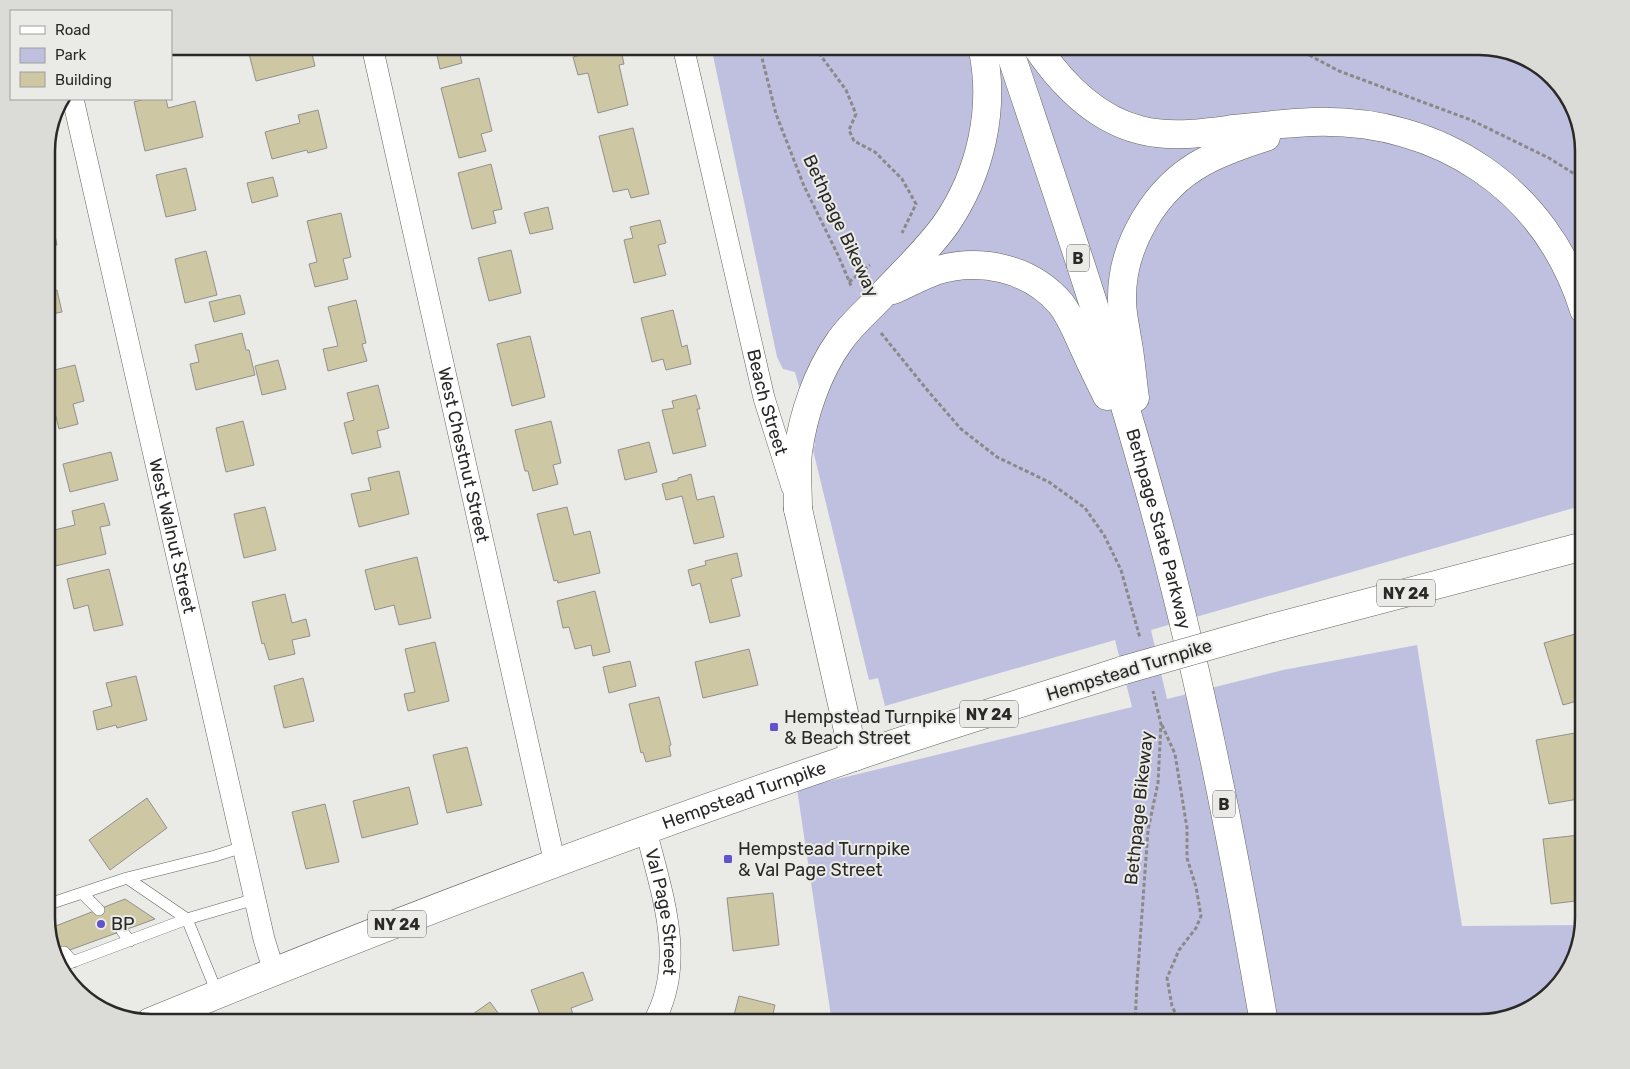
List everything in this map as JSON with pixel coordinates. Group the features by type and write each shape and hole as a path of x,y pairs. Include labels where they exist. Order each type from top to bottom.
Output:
{"main road":[{"path":"798,509 798,453 802,429 818,382 838,343 945,224 961,198 974,170 982,143 986,116 987,88 984,55"},
{"name":"Bethpage State Parkway","path":"1011,55 1083,273 1144,472 1203,705 1232,844 1262,1014"},
{"path":"1043,55 1056,73 1087,103 1123,124 1139,130 1158,133 1197,134 1313,122 1359,124 1383,127 1433,143 1483,169 1505,186 1528,208 1564,260 1575,288"},
{"path":"1144,472 1122,299 1127,261 1140,229 1160,199 1186,173 1202,163 1239,146 1313,122"},
{"path":"874,302 934,272 967,264 1002,268 1036,283 1061,305 1073,324 1144,472"},
{"name":"Beach Street","path":"798,509 854,757"},
{"name":"Hempstead Turnpike","path":"170,1014 554,864 854,757 1124,670 1272,628 1575,548"}],"street":[{"name":"West Chestnut Street","path":"374,55 554,864"},
{"name":"Beach Street","path":"685,55 764,398 798,509"},
{"name":"West Walnut Street","path":"73,100 243,847 274,972"},
{"name":"Val Page Street","path":"646,830 666,909 671,960 668,984 656,1014"}],"lane":[{"path":"55,902 127,878 216,856 243,847"},
{"path":"127,878 187,920 218,995"},
{"path":"82,893 99,910"},
{"path":"67,964 187,920 255,899"},
{"path":"122,931 130,941"},
{"path":"64,952 73,962"}],"path":[{"name":"Bethpage Bikeway","path":"761,55 776,114 804,186 855,294 874,302 878,329 928,391 962,429 997,458 1048,482 1085,508 1104,535 1122,570 1141,643"},
{"path":"821,55 846,90 856,114 849,130 854,141 875,152 902,179 916,204 900,236"},
{"path":"1309,55 1339,71 1471,120 1549,158 1575,174"},
{"path":"849,282 876,260"},
{"name":"Bethpage Bikeway","path":"1135,1014 1148,830 1158,783 1162,724 1152,688"},
{"path":"1162,724 1175,754 1187,828 1187,858 1196,888 1201,916 1196,928 1180,950 1167,978 1172,1006 1176,1014"}],"green space":[{"path":"713,55 1479,55 1504,58 1532,71 1551,88 1565,108 1570,120 1575,145 1575,508 1151,630 1167,699 1283,670 1417,645 1462,926 1575,925 1570,949 1559,971 1542,990 1516,1007 1504,1011 1479,1014 831,1014 797,789 1132,707 1115,640 885,706 878,678 869,680 813,450 815,445 795,372 783,369 777,357"}],"building":[{"path":"249,55 312,55 315,66 256,81"},
{"path":"437,55 460,55 462,63 440,69"},
{"path":"581,55 622,55 624,64 619,65 628,105 598,113 588,73 578,75 573,57"},
{"path":"479,78 492,131 481,134 486,151 459,158 441,88"},
{"path":"141,100 166,100 168,108 195,101 203,137 145,151 134,102"},
{"path":"318,110 327,148 308,153 307,150 272,159 265,132 300,123 298,115"},
{"path":"633,128 649,194 631,198 628,189 613,192 599,136"},
{"path":"491,164 502,209 493,211 496,223 472,229 458,173"},
{"path":"186,168 196,210 166,217 156,175"},
{"path":"273,177 278,196 252,203 247,183"},
{"path":"548,207 553,229 530,234 524,213"},
{"path":"341,213 351,257 343,259 348,279 315,287 309,264 317,262 307,221"},
{"path":"660,220 666,243 658,245 666,275 634,283 624,240 633,238 630,227"},
{"path":"511,250 521,293 489,301 478,258"},
{"path":"206,251 217,295 185,303 175,259"},
{"path":"57,290 62,312 55,313 55,291"},
{"path":"240,295 245,314 214,322 209,302"},
{"path":"356,300 366,343 362,344 367,361 328,371 323,349 338,346 328,307"},
{"path":"673,310 682,347 687,345 691,364 666,370 663,359 652,362 641,318"},
{"path":"242,333 246,350 249,350 255,375 196,390 190,364 199,362 195,345"},
{"path":"530,336 545,397 512,406 497,344"},
{"path":"278,360 286,389 262,395 255,366"},
{"path":"75,365 84,401 73,404 78,424 59,429 55,413 55,370"},
{"path":"378,385 389,428 377,431 381,447 352,454 344,423 354,420 347,393"},
{"path":"696,395 700,409 697,409 706,446 673,454 662,410 674,408 672,401"},
{"path":"243,421 254,465 226,472 216,428"},
{"path":"551,421 561,463 553,465 558,484 533,491 528,471 525,471 515,430"},
{"path":"649,442 657,472 625,480 618,450"},
{"path":"111,452 118,480 70,492 63,464"},
{"path":"399,471 409,514 359,527 351,494 371,490 368,478"},
{"path":"691,474 697,500 714,496 724,537 694,544 682,496 666,500 662,484"},
{"path":"104,503 110,525 100,527 106,554 55,566 55,530 75,525 72,511"},
{"path":"265,507 276,550 244,558 234,514"},
{"path":"567,507 574,535 590,531 600,573 558,583 557,580 554,581 537,514"},
{"path":"737,553 742,576 731,579 740,616 710,623 700,583 692,586 688,570 706,565 705,561"},
{"path":"417,557 431,618 399,625 394,605 375,610 365,570"},
{"path":"109,569 123,625 94,631 88,605 74,609 67,579"},
{"path":"595,591 610,652 593,656 591,645 575,649 569,627 563,628 557,601"},
{"path":"285,594 292,623 306,619 310,636 292,640 295,654 269,660 264,643 262,644 252,602"},
{"path":"1575,634 1575,702 1563,705 1544,643"},
{"path":"435,642 449,701 408,711 404,694 415,692 405,649"},
{"path":"749,649 758,685 703,698 695,662"},
{"path":"630,661 636,686 609,693 603,667"},
{"path":"136,676 147,720 117,728 116,725 97,730 93,711 112,706 106,683"},
{"path":"303,678 314,721 284,728 274,686"},
{"path":"659,697 671,745 669,746 671,756 646,762 643,752 641,753 629,704"},
{"path":"1575,733 1575,800 1549,804 1536,740"},
{"path":"467,747 482,805 447,813 433,755"},
{"path":"409,787 418,824 362,838 353,801"},
{"path":"147,798 167,828 110,870 89,840"},
{"path":"325,804 339,862 306,869 292,812"},
{"path":"1575,836 1575,901 1551,904 1543,839"},
{"path":"773,893 779,945 733,951 727,898"},
{"name":"BP","path":"125,899 155,919 61,953 55,926"},
{"path":"583,972 593,1000 571,1008 573,1014 540,1014 531,990"},
{"path":"739,996 775,1005 773,1014 734,1014"},
{"path":"490,1002 499,1014 473,1014"}],"place":[{"name":"Hempstead Turnpike & Beach Street","path":"774,727"},
{"name":"Hempstead Turnpike & Val Page Street","path":"728,859"},
{"name":"BP","path":"101,924"}]}
